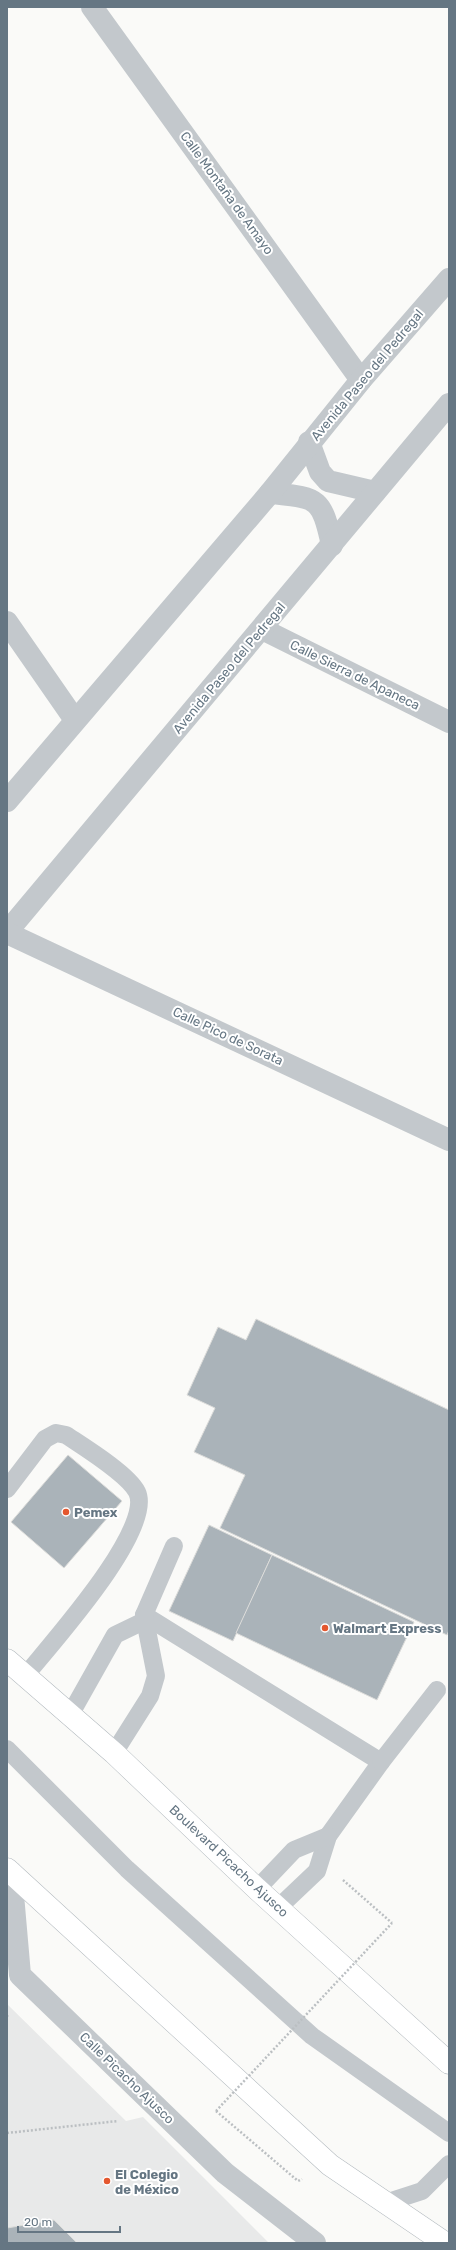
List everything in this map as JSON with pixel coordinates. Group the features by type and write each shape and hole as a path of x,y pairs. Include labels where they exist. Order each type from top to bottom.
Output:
{"main road":[{"name":"Boulevard Picacho Ajusco","path":"7,1660 114,1753 257,1889 449,2063"},
{"path":"9,1870 330,2166 445,2243"}],"street":[{"name":"Calle Montaña de Amayo","path":"92,7 361,380"},
{"name":"Avenida Paseo del Pedregal","path":"7,801 270,493 361,380 449,279"},
{"name":"Avenida Paseo del Pedregal","path":"7,932 449,404"},
{"path":"310,442 320,472 328,481 375,492"},
{"path":"270,493 304,497 315,501 322,508 332,545"},
{"path":"7,622 75,720"},
{"name":"Calle Sierra de Apaneca","path":"262,629 449,722"},
{"name":"Calle Pico de Sorata","path":"7,932 449,1140"},
{"name":"Calle Picacho Ajusco","path":"9,1870 20,1975 225,2173 306,2241"}],"lane":[{"path":"7,1490 46,1439 56,1433 66,1435 123,1476 137,1492 140,1509 132,1532 114,1563 25,1676"},
{"path":"114,1753 150,1696 156,1676 144,1618 174,1546"},
{"path":"70,1715 115,1636 144,1618"},
{"path":"144,1618 381,1762"},
{"path":"278,1908 317,1871 328,1836 381,1762 437,1690"},
{"path":"7,1749 127,1869 312,2036 449,2133"},
{"path":"257,1889 294,1850 328,1836"},
{"path":"385,2203 422,2191 449,2164"}],"path":[{"path":"298,2181 216,2111 392,1923 338,1875"},
{"path":"7,2133 118,2121"}],"shaded area":[{"name":"El Colegio de México","path":"7,2004 126,2121 143,2117 269,2243 7,2243"}],"building":[{"path":"256,1319 449,1410 449,1630 447,1635 220,1528 245,1475 194,1452 215,1408 187,1395 218,1327 246,1340"},
{"name":"Pemex","path":"68,1455 122,1501 64,1568 11,1522"},
{"path":"209,1525 272,1555 233,1641 169,1611"},
{"name":"Walmart Express","path":"272,1555 414,1622 377,1700 236,1633"},
{"path":"54,2220 77,2243 7,2243 7,2228"}],"place":[{"name":"Pemex","path":"66,1512"},
{"name":"Walmart Express","path":"325,1628"},
{"name":"El Colegio de México","path":"107,2181"}]}
